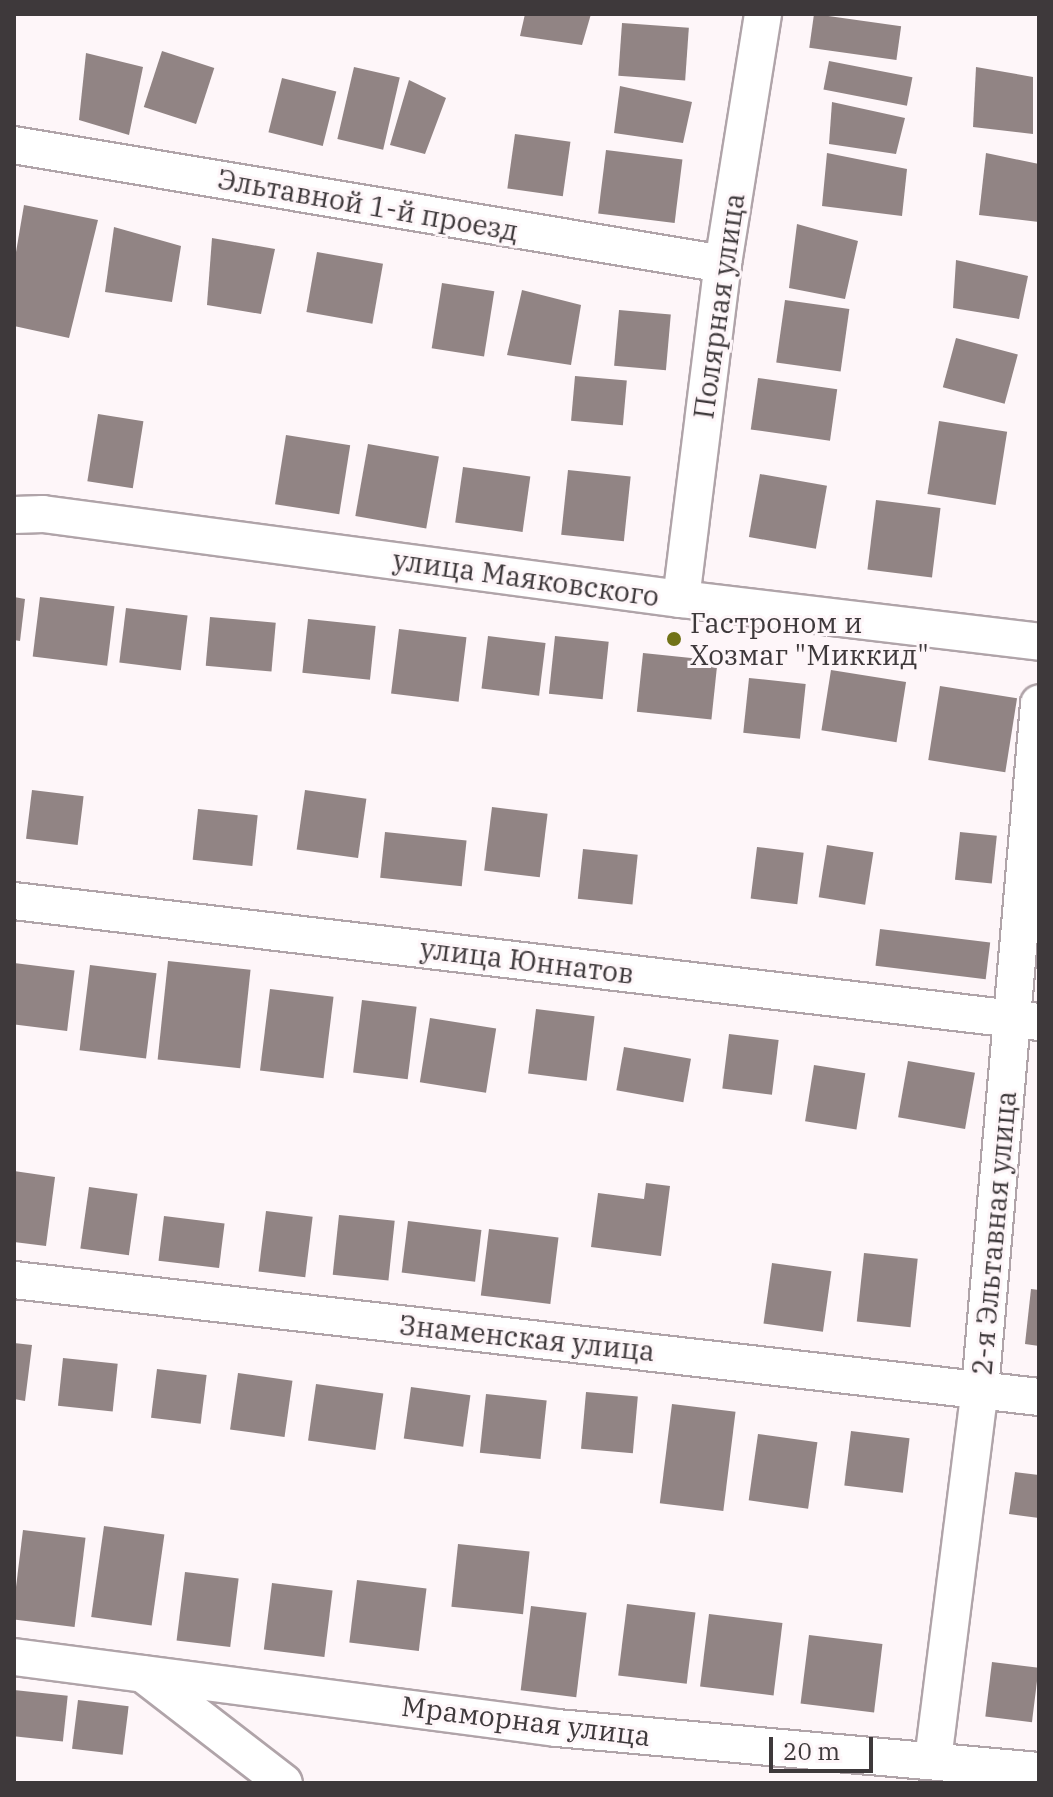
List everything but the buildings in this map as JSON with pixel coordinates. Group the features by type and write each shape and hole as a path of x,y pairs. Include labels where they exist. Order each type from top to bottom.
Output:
{"street":[{"name":"Полярная улица","path":"681,599 723,264 763,14"},
{"name":"Эльтавной 1-й проезд","path":"14,145 723,264"},
{"name":"улица Маяковского","path":"14,515 43,514 681,599 1039,642"},
{"name":"2-я Эльтавная улица","path":"933,1760 1026,1021 1039,704"},
{"name":"улица Юннатов","path":"14,901 1026,1021"},
{"name":"Знаменская улица","path":"14,1280 1039,1397"},
{"name":"Мраморная улица","path":"14,1657 557,1728 1039,1771"},
{"path":"141,1672 284,1783"}],"place":[{"name":"Гастроном и Хозмаг \"Миккид\"","path":"674,639"}]}
